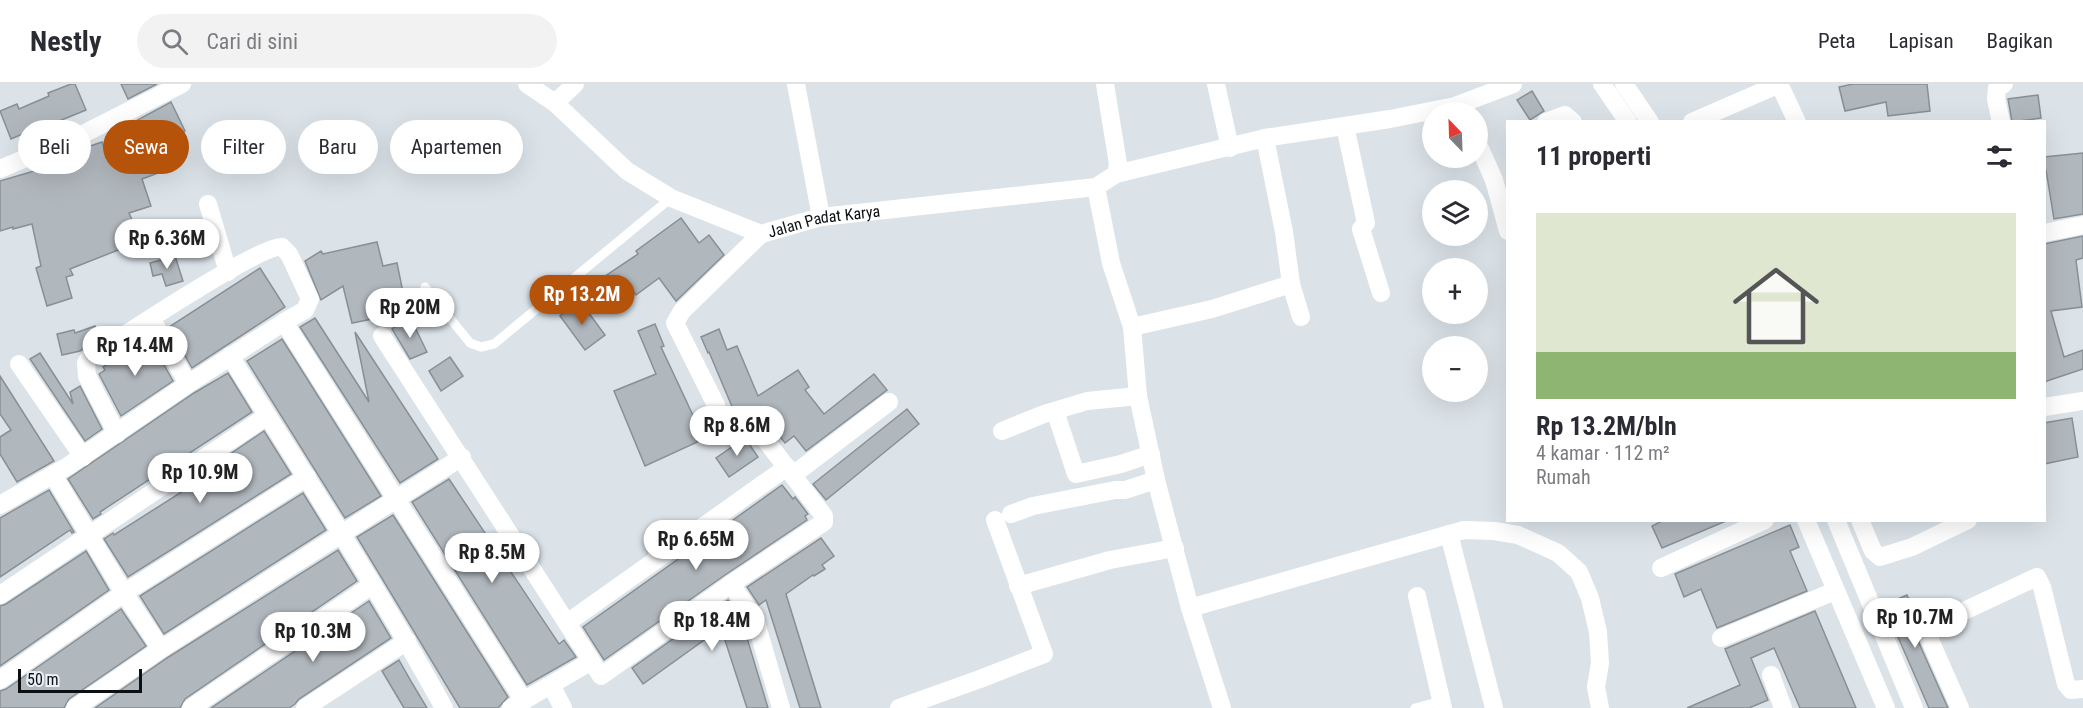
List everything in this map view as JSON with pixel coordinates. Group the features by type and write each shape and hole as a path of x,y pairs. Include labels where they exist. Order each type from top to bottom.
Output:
{"street":[{"path":"0,169 87,132 182,84"},
{"name":"Jalan Padat Karya","path":"527,84 555,103 627,171 671,198 761,234 820,217 1096,187"},
{"path":"555,103 575,84"},
{"path":"796,84 820,217"},
{"path":"1105,84 1118,157 1116,174"},
{"path":"1216,84 1230,148"},
{"path":"1473,102 1513,84"},
{"path":"1602,84 1627,120"},
{"path":"1624,84 1649,120"},
{"path":"2001,120 1996,99 1998,88 2004,84"},
{"path":"1697,120 1775,86 1782,90 1796,120"},
{"path":"1222,708 1190,608 1156,480 1138,396 1132,327 1111,263 1096,187 1116,174 1265,138 1422,114"},
{"path":"1551,120 1565,115 1570,120"},
{"path":"1345,126 1366,223 1361,229 1381,293"},
{"path":"1265,138 1284,232 1291,284 1301,317"},
{"path":"1488,166 1506,224"},
{"path":"208,204 228,272"},
{"path":"2046,233 2083,225"},
{"path":"716,405 675,323 682,311 761,234"},
{"path":"3,497 53,475 83,457 117,434 188,384 230,356 305,310 310,302 304,284 289,254 282,247 268,249 228,272 89,358 86,363 87,376 117,434"},
{"path":"1132,327 1212,309 1291,284"},
{"path":"151,318 188,384"},
{"path":"284,322 397,498 518,704 590,662"},
{"path":"382,336 601,676 731,584 824,522 824,516 754,425"},
{"path":"230,356 341,532 407,641 444,708"},
{"path":"19,364 83,457"},
{"path":"1002,431 1087,401 1138,396"},
{"path":"2046,407 2083,401"},
{"path":"567,623 889,402"},
{"path":"1055,411 1076,474 1121,464 1151,454"},
{"path":"0,595 267,416"},
{"path":"75,708 341,532 462,457"},
{"path":"53,475 124,593 161,649"},
{"path":"0,680 124,593 307,477"},
{"path":"899,708 980,680 1044,654 1018,586 1003,517 1033,506 1125,490 1156,480"},
{"path":"1661,568 1761,522"},
{"path":"1807,522 1886,708"},
{"path":"1837,522 1914,708"},
{"path":"1861,522 1873,551 1880,557 1912,547 1964,522"},
{"path":"1190,608 1464,530 1518,535 1558,553 1579,572 1590,598 1598,632 1600,663 1596,687 1600,708"},
{"path":"1449,534 1494,708"},
{"path":"1018,586 1110,560 1175,548"},
{"path":"1960,708 1929,638 1934,625 2037,577 2042,587 2066,684 2071,690 2083,688"},
{"path":"731,584 755,619 781,708"},
{"path":"191,708 372,585"},
{"path":"1721,638 1835,591"},
{"path":"1417,596 1442,704"},
{"path":"306,708 326,702 407,641"},
{"path":"1772,675 1781,708"},
{"path":"551,685 563,708"}],"lane":[{"path":"425,287 470,343 481,347 494,344 671,198"},
{"path":"1415,708 1442,704"}],"building":[{"path":"75,84 86,110 62,120 18,120 18,136 11,139 0,111 17,104 19,109 49,96 48,93"},
{"path":"121,84 157,84 128,99"},
{"path":"1853,84 1927,84 1930,111 1888,116 1886,102 1845,111 1839,87"},
{"path":"1532,91 1544,111 1530,120 1517,100"},
{"path":"2038,95 2041,118 2012,120 2008,99"},
{"path":"171,102 180,120 137,120"},
{"path":"102,142 103,174 155,174 142,179 151,206 129,213 141,241 70,269 73,275 66,277 72,298 47,306 36,268 41,266 32,224 0,231 0,181 24,174 91,174 91,146"},
{"path":"2083,153 2083,214 2054,219 2046,157"},
{"path":"681,218 699,243 709,235 724,255 676,301 659,278 636,295 626,281 594,305 583,291 638,254 636,251"},
{"path":"2083,236 2083,258 2076,260 2082,307 2051,311 2064,357 2083,350 2083,369 2046,381 2046,244"},
{"path":"377,242 383,266 397,263 407,312 352,323 343,286 321,300 305,261 321,251 323,254"},
{"path":"175,256 183,281 166,286 162,274 153,276 150,263"},
{"path":"260,268 285,307 192,368 169,327"},
{"path":"580,301 605,335 585,350 560,316"},
{"path":"410,317 427,352 410,359 392,329"},
{"path":"315,318 369,402 355,332 438,459 400,483 300,327"},
{"path":"655,324 664,346 661,347 704,439 645,466 614,391 656,374 638,331"},
{"path":"95,326 99,338 80,351 62,355 57,334 74,330 75,333"},
{"path":"719,329 727,350 737,346 758,396 798,370 809,387 805,390 824,414 874,374 887,390 806,451 794,436 785,443 764,416 758,414 747,417 743,421 744,429 734,436 721,416 733,409 701,337"},
{"path":"282,339 381,496 345,518 247,361"},
{"path":"150,340 173,381 121,416 99,374 105,370 103,367 142,342 144,344"},
{"path":"40,353 73,404 70,392 80,386 102,429 85,441 30,359"},
{"path":"450,357 463,376 441,391 429,371"},
{"path":"228,373 252,412 100,512 101,514 93,519 68,479 194,393"},
{"path":"0,376 54,461 17,482 0,454 0,437 11,430 0,414"},
{"path":"907,409 919,424 826,500 813,484"},
{"path":"2072,418 2078,457 2046,464 2046,423"},
{"path":"264,431 291,474 128,577 104,539 191,486 189,482"},
{"path":"745,438 758,457 729,477 716,458"},
{"path":"449,479 559,644 564,640 576,657 527,685 412,502"},
{"path":"782,485 808,514 805,516 807,520 604,660 583,627"},
{"path":"49,490 74,532 70,530 0,577 0,518"},
{"path":"303,493 326,530 164,634 140,596"},
{"path":"393,515 508,697 498,708 460,708 357,537"},
{"path":"1660,522 1724,522 1662,548 1652,526"},
{"path":"1790,525 1799,547 1790,551 1807,591 1717,628 1701,589 1684,597 1675,574"},
{"path":"821,538 834,556 822,565 825,569 786,594 821,708 800,708 766,600 759,605 747,587"},
{"path":"338,550 357,581 185,699 180,708 95,708 167,658"},
{"path":"86,551 109,590 0,666 0,606"},
{"path":"1907,595 1921,628 1919,643 1948,708 1929,708 1884,605"},
{"path":"728,600 741,618 768,708 747,708 721,628 643,684 632,668"},
{"path":"369,601 391,638 299,699 295,704 289,708 211,708"},
{"path":"121,609 146,646 69,699 64,708 0,708 0,691"},
{"path":"1815,611 1856,708 1800,708 1774,648 1751,658 1768,700 1749,708 1687,708 1740,685 1725,649"},
{"path":"399,660 427,708 404,708 382,671"}]}
